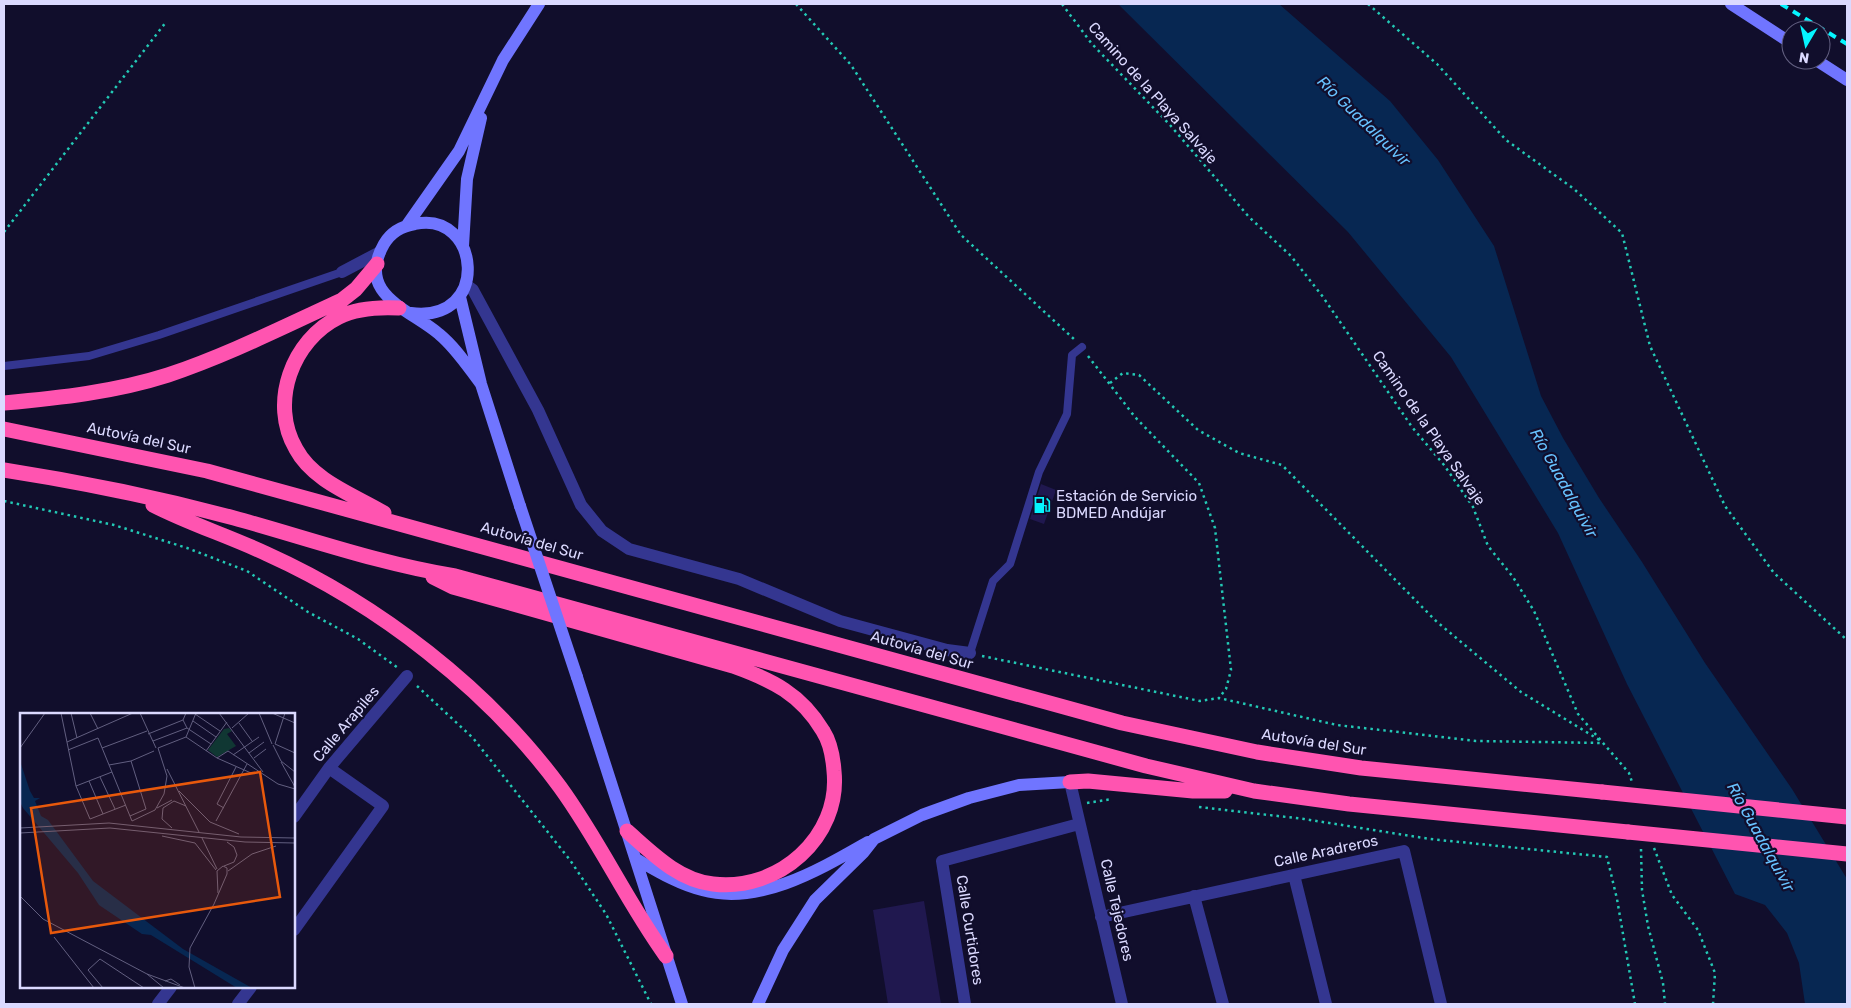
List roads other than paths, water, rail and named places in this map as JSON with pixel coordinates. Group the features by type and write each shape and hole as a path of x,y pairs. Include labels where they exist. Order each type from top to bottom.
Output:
{"highway":[{"path":"4,403 58,398 114,389 168,375 231,351 342,300 356,289 376,266"},
{"path":"400,523 333,484 310,468 296,450 287,431 284,408 293,364 307,342 321,328 340,316 359,310 384,307 405,311"},
{"name":"Autovía del Sur","path":"4,429 207,471 1122,723 1257,752 1361,768 1847,817"},
{"path":"4,470 136,496 232,518 421,570 455,576 1146,766 1254,792"},
{"path":"136,496 180,519 268,554 336,590 401,632 458,677 512,730 559,786 601,847 644,926 666,956"},
{"path":"421,570 453,587 733,666 764,677 788,691 808,710 824,732 832,756 835,782 831,806 822,830 811,845 791,864 769,876 742,884 712,884 685,875 666,865 627,831"},
{"path":"1070,782 1088,781 1193,791 1254,792 1359,805 1847,854"}],"street":[{"path":"481,384 462,358 440,335 385,295 376,266 391,236 407,225 459,151 503,60 539,4"},
{"path":"1731,4 1781,36"},
{"path":"1831,70 1847,80"},
{"path":"463,246 467,179 484,102"},
{"path":"405,311 425,315 438,312 450,306 460,296 466,285 469,272 468,258 456,236 445,228 433,224 407,225"},
{"path":"342,272 376,266"},
{"path":"342,272 376,266"},
{"path":"466,285 473,290 538,410 581,505 602,531 629,549 739,579 840,620 947,650 970,653"},
{"path":"460,296 481,384 682,1004"},
{"name":"Calle Arapiles","path":"295,816 329,768 407,676"},
{"path":"295,929 383,806 329,768"},
{"path":"636,859 674,880 703,891 736,895 765,890 827,865 922,815 968,798 1020,785 1070,782"},
{"name":"Calle Tejedores","path":"1070,782 1122,1004"},
{"name":"Calle Curtidores","path":"965,1004 942,861 1079,824"},
{"path":"758,1004 783,950 815,900 864,853 874,839"},
{"name":"Calle Aradreros","path":"1101,917 1404,851 1440,1004"},
{"path":"1294,875 1326,1004"},
{"path":"1194,896 1223,1004"},
{"path":"158,1004 170,988"},
{"path":"238,1004 250,988"}],"lane":[{"path":"4,366 89,356 159,335 342,272"},
{"path":"970,653 993,581 1010,564 1039,472 1067,414 1072,354 1082,347"}],"water":[{"name":"Río Guadalquivir","path":"1118,4 1279,4 1390,101 1438,160 1494,246 1541,396 1563,438 1599,498 1642,562 1705,663 1792,789 1847,879 1847,1004 1805,1004 1799,963 1787,933 1765,905 1735,894 1627,684 1558,533 1451,357 1348,232"}],"railway":[{"path":"1781,4 1847,44"}],"place":[{"name":"Estación de Servicio BDMED Andújar","path":"1042,505"}]}
